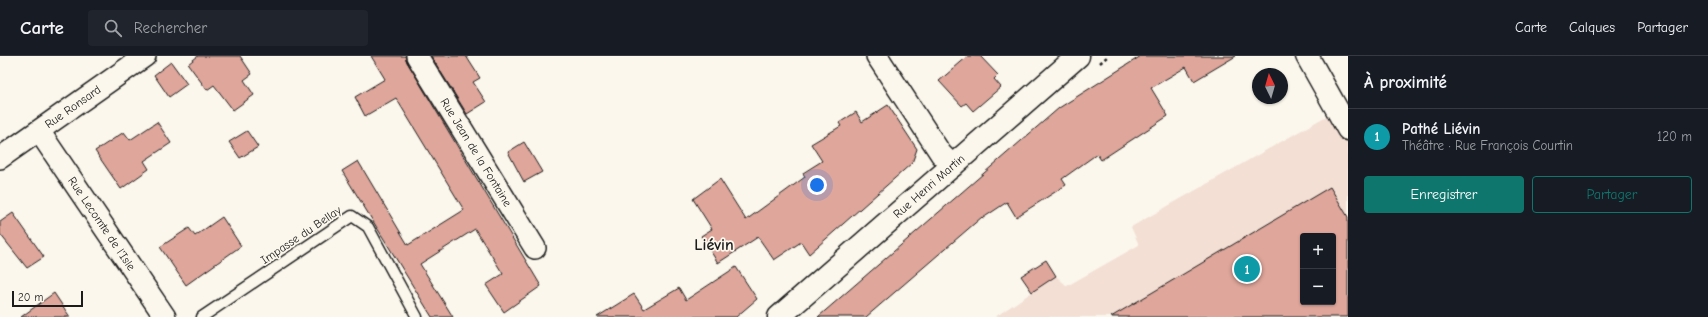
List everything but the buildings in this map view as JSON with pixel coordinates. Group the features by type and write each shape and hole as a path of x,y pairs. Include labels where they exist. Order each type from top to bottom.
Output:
{"street":[{"name":"Rue Ronsard","path":"0,158 145,56"},
{"name":"Rue Jean de la Fontaine","path":"417,56 535,248"},
{"path":"877,56 941,154 953,166"},
{"name":"Rue Henri Martin","path":"779,317 1078,56"},
{"path":"1307,56 1348,129"},
{"name":"Rue Lecomte de l'Isle","path":"39,131 165,317"}],"lane":[{"name":"Impasse du Bellay","path":"202,317 352,216 368,227 417,317"}],"shaded area":[{"path":"1337,110 1348,129 1348,317 995,317 1056,276 1067,286 1139,245 1131,227"}],"place":[{"name":"Pathé Liévin","path":"1247,269"}],"district":[{"name":"Liévin","path":"714,244"}]}
